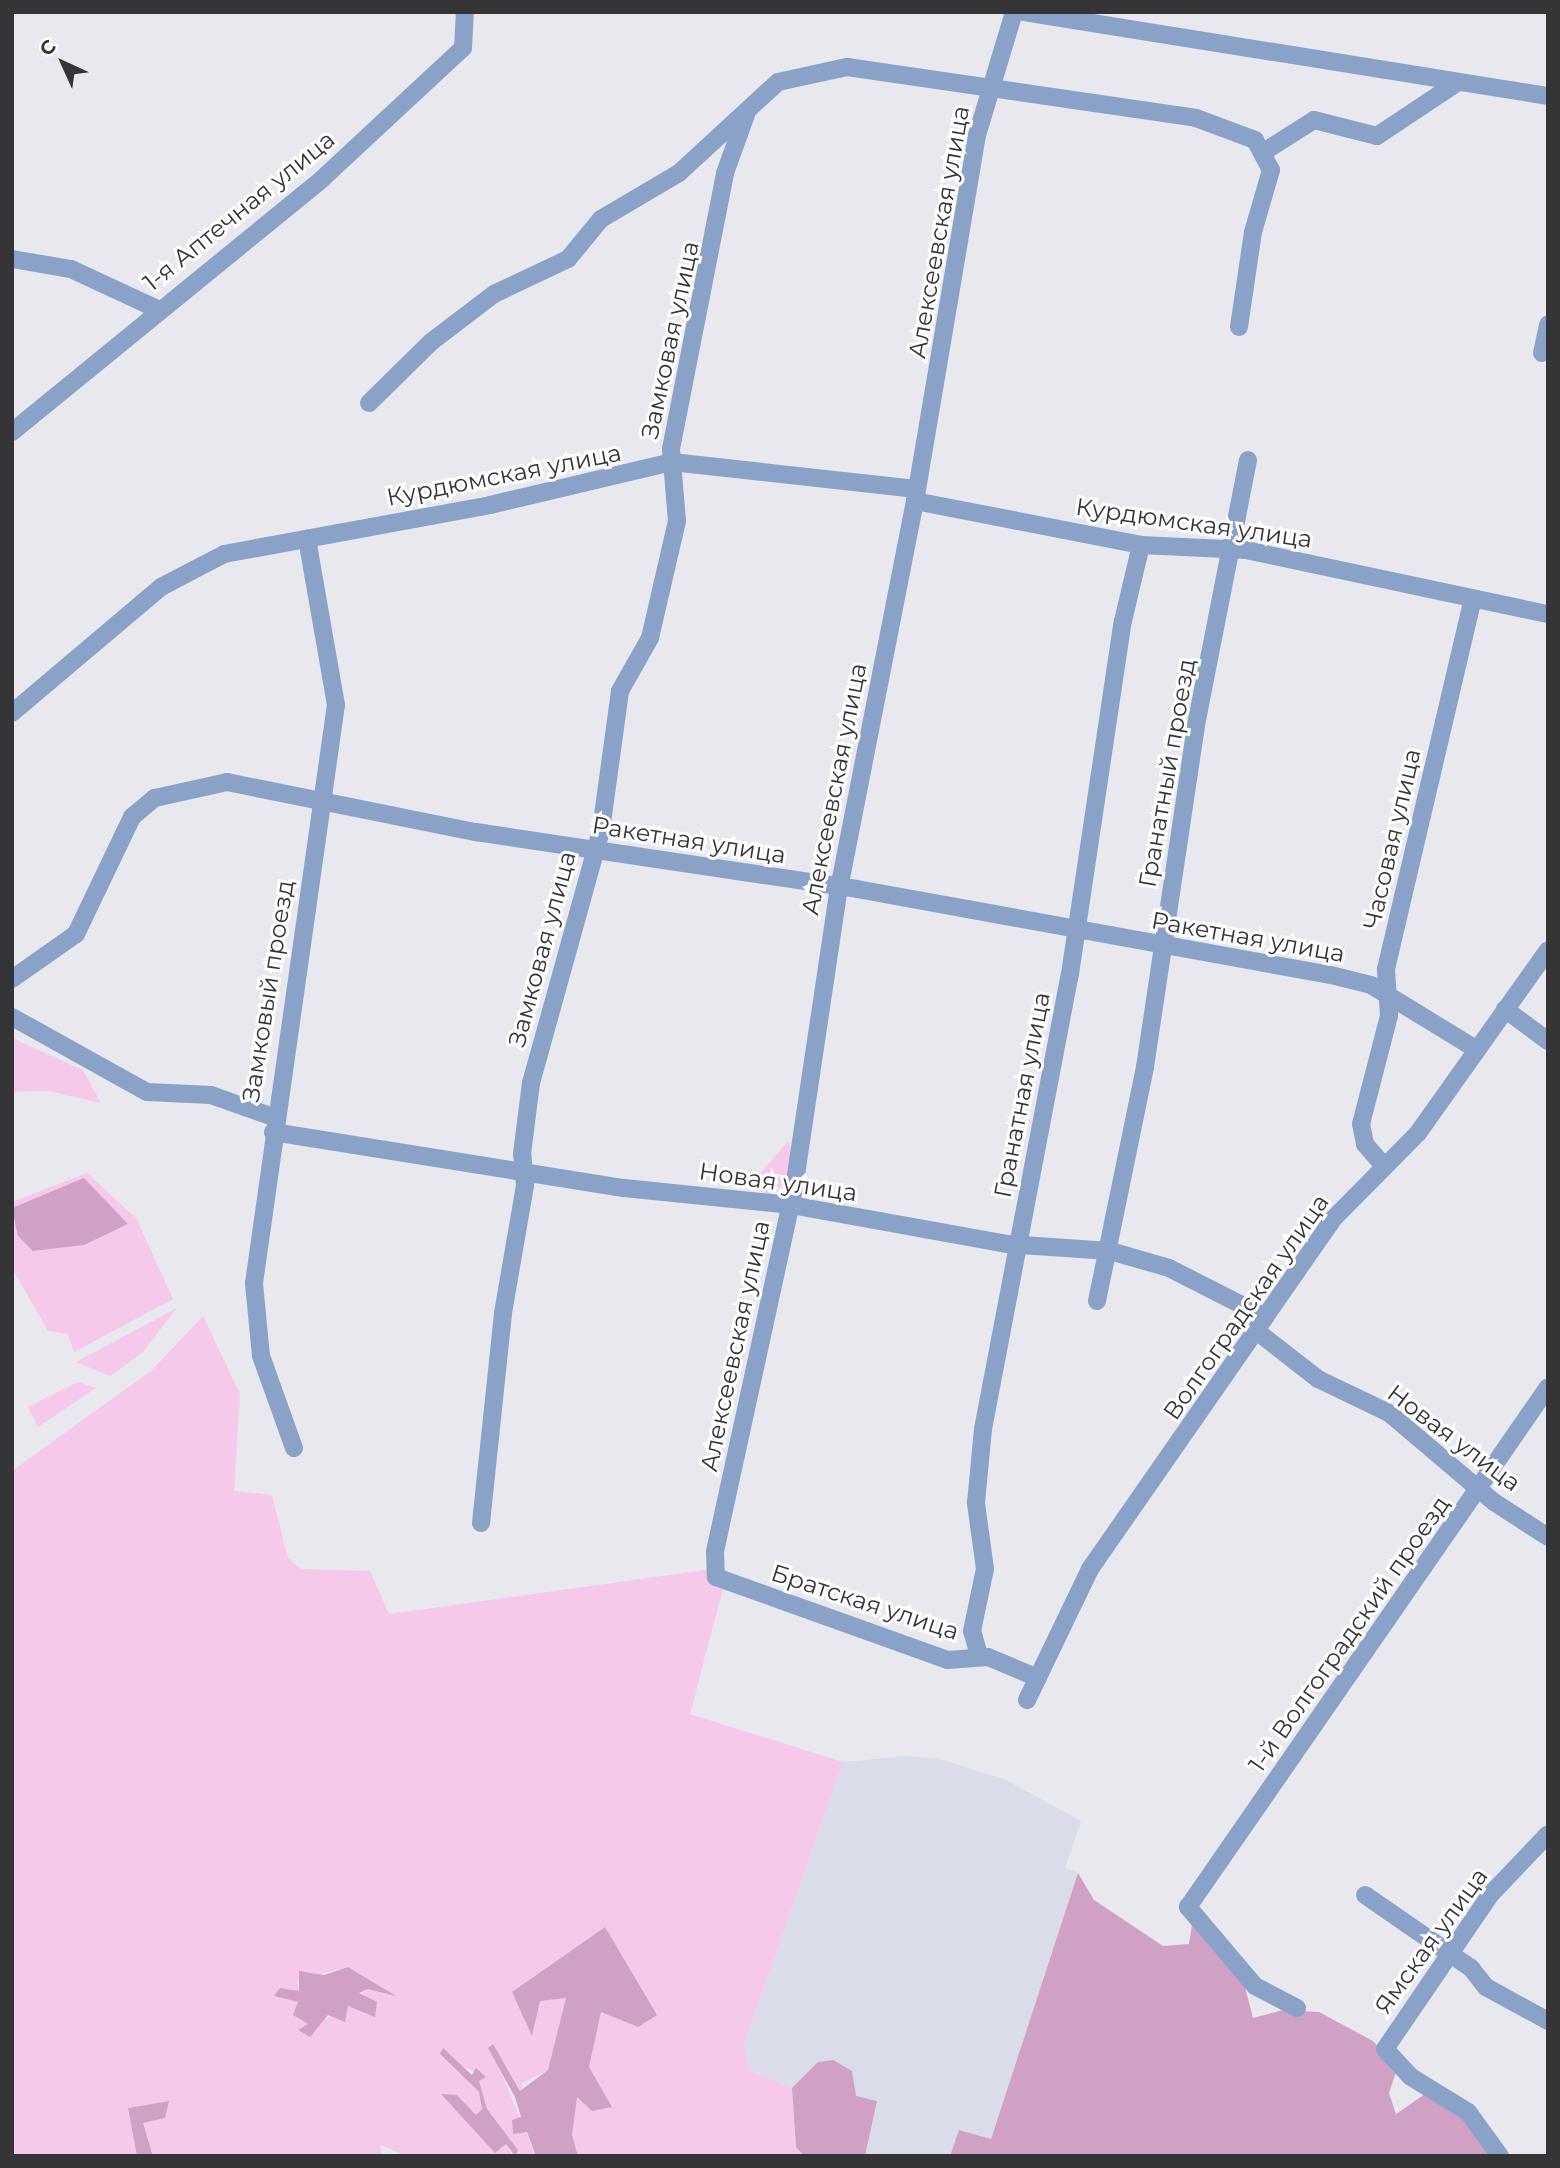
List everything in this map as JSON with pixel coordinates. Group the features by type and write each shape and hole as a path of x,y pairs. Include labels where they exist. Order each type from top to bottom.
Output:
{"street":[{"name":"1-я Аптечная улица","path":"12,432 157,309 323,178 463,48 465,12"},
{"name":"Алексеевская улица","path":"716,1577 715,1552 791,1205 839,887 916,495 991,84 1014,12"},
{"path":"1024,12 1548,96"},
{"path":"369,403 431,342 494,293 568,259 601,219 679,173 778,82 821,69 889,70 991,84 1196,118 1237,130 1265,151 1271,170 1253,232 1239,327"},
{"path":"1265,151 1314,120 1377,136 1458,82"},
{"name":"Замковая улица","path":"481,1523 531,1083 594,850 620,691 650,638 677,521 671,462 725,173 747,112"},
{"path":"12,259 71,269 157,309"},
{"path":"1542,353 1548,325"},
{"name":"Гранатный проезд","path":"1097,1301 1110,1251 1230,550 1248,460"},
{"name":"Курдюмская улица","path":"12,713 191,569 224,554 516,500 671,462 916,495 1141,545 1230,550 1548,614"},
{"name":"Замковый проезд","path":"294,1448 261,1356 254,1283 273,1125 336,705 307,539"},
{"name":"Гранатная улица","path":"979,1655 972,1630 985,1569 976,1503 983,1429 1078,928 1123,621 1141,545"},
{"name":"Часовая улица","path":"1384,1166 1365,1143 1361,1125 1389,1016 1386,969 1473,599"},
{"name":"Ракетная улица","path":"12,979 76,934 114,844 155,798 228,782 594,850 839,887 1327,974 1371,985 1476,1049"},
{"name":"Волгоградская улица","path":"1027,1700 1090,1569 1262,1325 1333,1219 1418,1133 1548,950"},
{"path":"1505,1009 1548,1041"},
{"name":"Новая улица","path":"12,1017 147,1091 211,1095 273,1125 624,1188 791,1205 1020,1244 1110,1251 1169,1268 1262,1325 1318,1379 1389,1413 1481,1489 1548,1537"},
{"name":"1-й Волгоградский проезд","path":"1297,2008 1255,1986 1188,1907 1332,1706 1427,1556 1481,1489 1548,1387"},
{"name":"Братская улица","path":"716,1577 948,1660 979,1655 1038,1678"},
{"name":"Ямская улица","path":"1500,2156 1468,2112 1410,2077 1385,2049 1490,1895 1548,1834"},
{"path":"1365,1895 1450,1953 1486,1987 1548,2021"}],"shaded area":[{"path":"12,1038 83,1070 101,1103 49,1091 12,1092"},
{"path":"788,1141 793,1157 785,1184 767,1196 756,1186 757,1177"},
{"path":"87,1173 136,1218 173,1299 74,1352 68,1334 48,1331 12,1268 12,1202"},
{"path":"84,1178 128,1224 84,1245 33,1251 18,1236 12,1208"},
{"path":"177,1308 142,1353 110,1376 76,1362"},
{"path":"203,1316 240,1394 234,1491 272,1495 288,1558 301,1569 370,1571 389,1614 713,1569 725,1581 690,1714 843,1762 744,2045 749,2070 792,2088 796,2147 804,2156 578,2156 572,2135 576,2096 611,2106 589,2067 601,2012 638,2027 605,1927 512,1992 532,2034 540,2001 566,1998 548,2070 523,2083 521,2092 505,2064 497,2063 536,2156 515,2156 517,2150 487,2109 479,2081 485,2077 440,2055 479,2092 482,2109 476,2116 457,2095 443,2095 495,2153 506,2143 512,2156 407,2156 380,2145 381,2156 153,2156 143,2123 165,2118 168,2101 128,2108 137,2156 12,2156 12,1471 152,1370","holes":["348,1967 394,1995 368,1989 344,2011 298,2031 309,2024 293,2015 298,2002 274,1996 299,1991 297,1980"]},
{"path":"78,1382 96,1388 38,1427 28,1407"},
{"path":"907,1756 940,1759 1006,1780 1081,1821 1065,1868 1078,1873 991,2139 960,2130 950,2156 865,2156 877,2101 856,2096 819,2062 792,2088 749,2070 744,2045 843,1762"},
{"path":"1078,1873 1094,1900 1163,1946 1189,1944 1192,1925 1245,1987 1253,2018 1283,2010 1319,2012 1373,2041 1397,2069 1389,2093 1396,2114 1425,2094 1459,2111 1494,2156 950,2156 959,2130 991,2139"},
{"path":"605,1927 657,2015 638,2027 601,2012 589,2067 612,2107 592,2111 577,2097 572,2135 578,2156 536,2156 527,2132 513,2134 512,2120 521,2117 515,2097 488,2048 493,2044 520,2091 548,2070 566,1998 540,2001 532,2036 512,1992"},
{"path":"348,1967 396,1996 368,1989 359,1993 377,2002 375,2017 348,2006 345,2022 328,2015 310,2037 298,2030 308,2024 293,2015 298,2002 274,1996 280,1988 299,1991 299,1971 324,1975"},
{"path":"443,2048 472,2075 476,2068 486,2077 479,2081 487,2109 518,2150 515,2156 506,2144 495,2153 441,2094 457,2095 476,2115 482,2109 479,2092 440,2054"},
{"path":"833,2060 852,2071 856,2096 877,2101 865,2156 804,2156 796,2147 792,2088 818,2062"},
{"path":"169,2101 165,2118 143,2123 153,2156 137,2156 128,2108"}]}
